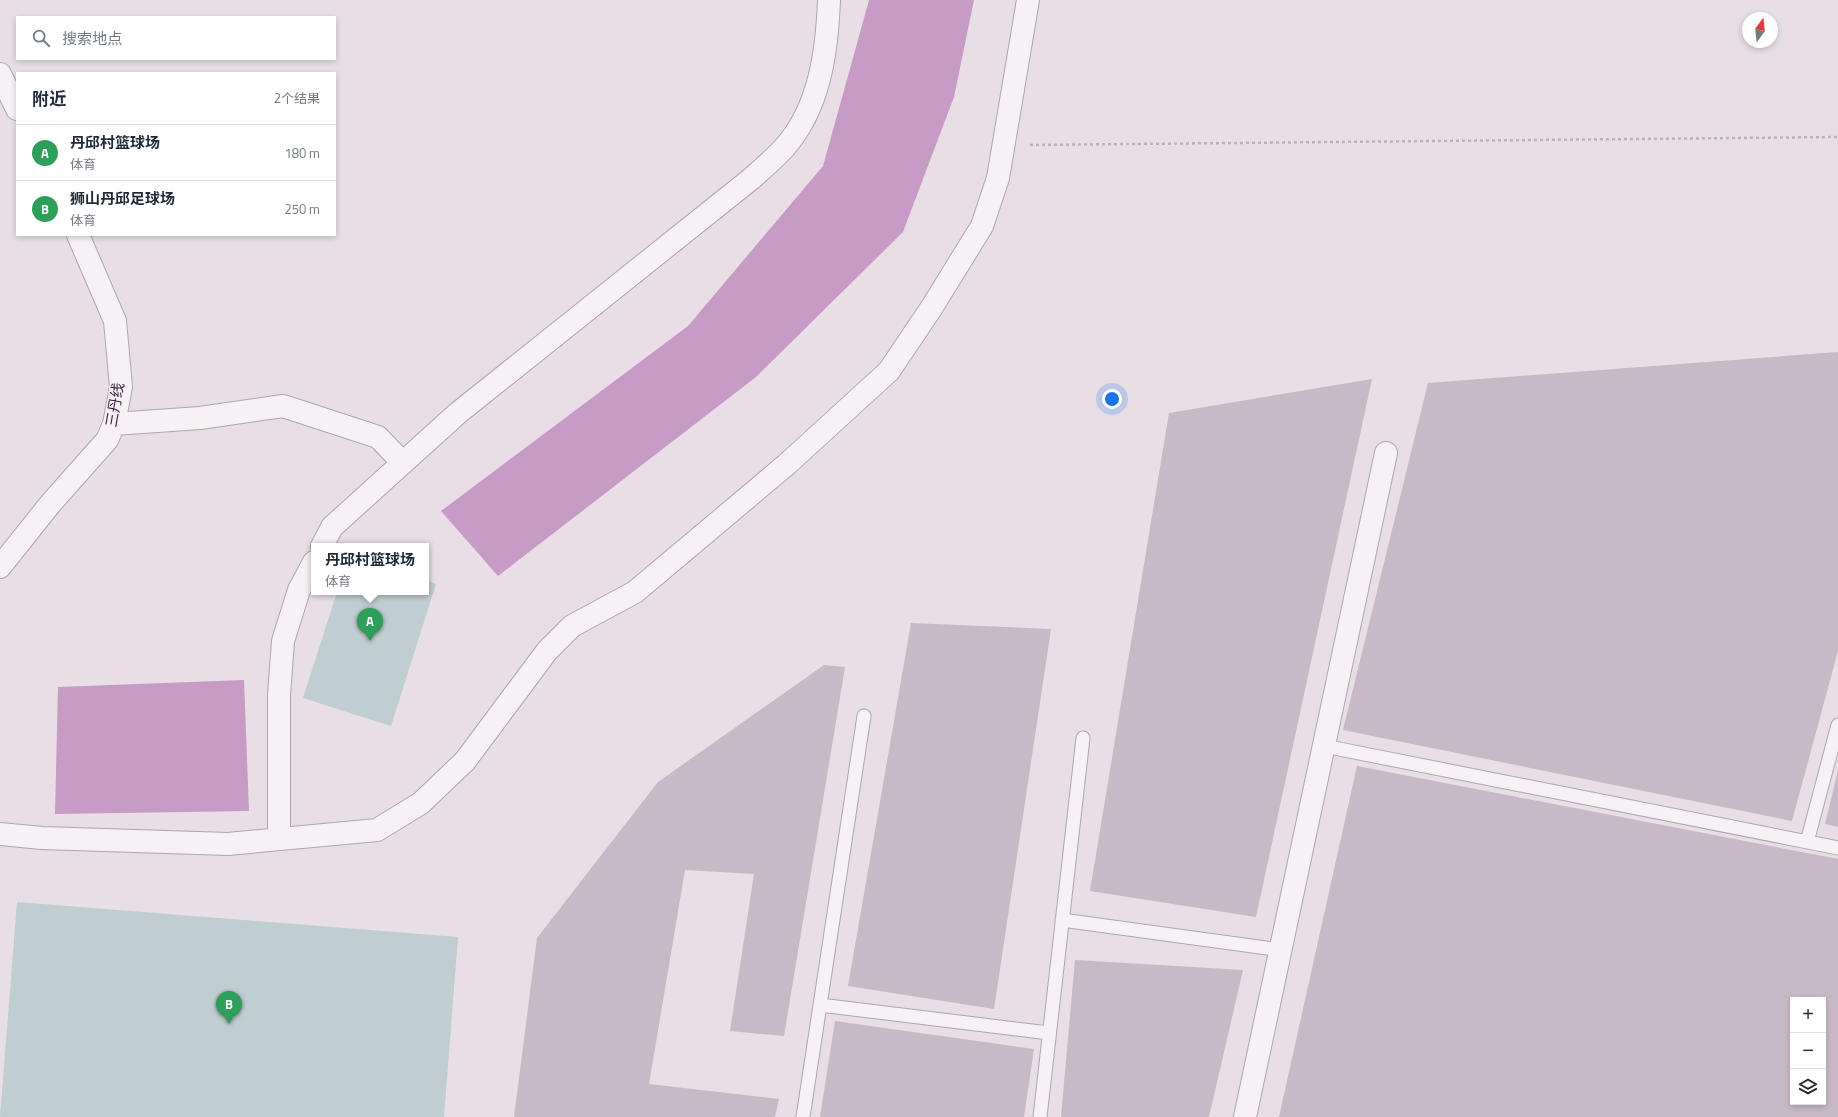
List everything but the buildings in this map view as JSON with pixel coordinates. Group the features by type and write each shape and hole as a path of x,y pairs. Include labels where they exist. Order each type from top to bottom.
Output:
{"street":[{"path":"324,543 332,527 458,413 750,179 785,147 803,120 819,84 829,20 830,0"},
{"path":"0,834 42,838 228,844 377,830 420,803 465,761 547,651 572,626 635,592 786,465 889,371 932,307 982,226 998,178 1028,0"},
{"path":"0,74 16,107"},
{"name":"三丹线","path":"0,567 51,503 107,440 114,424 121,387 115,321 78,236"},
{"path":"114,424 200,418 283,406 378,437 403,464"},
{"path":"1245,1117 1386,453"},
{"path":"279,839 278,695 283,641 299,590 311,568"}],"lane":[{"path":"803,1117 864,716"},
{"path":"1807,842 1838,725"},
{"path":"1040,1117 1083,738"},
{"path":"1324,746 1838,848"},
{"path":"1062,920 1281,950"},
{"path":"820,1004 1050,1033"}],"path":[{"path":"1004,145 1838,137"}],"shaded area":[{"path":"869,0 974,0 954,97 903,232 756,377 498,576 441,511 688,326 823,166"},
{"path":"429,581 436,584 391,726 303,698 336,595 429,595"},
{"path":"244,680 249,811 55,814 58,687"},
{"path":"17,902 458,937 444,1117 0,1117"}],"place":[{"name":"丹邱村篮球场","path":"370,641"},
{"name":"狮山丹邱足球场","path":"229,1024"}]}
